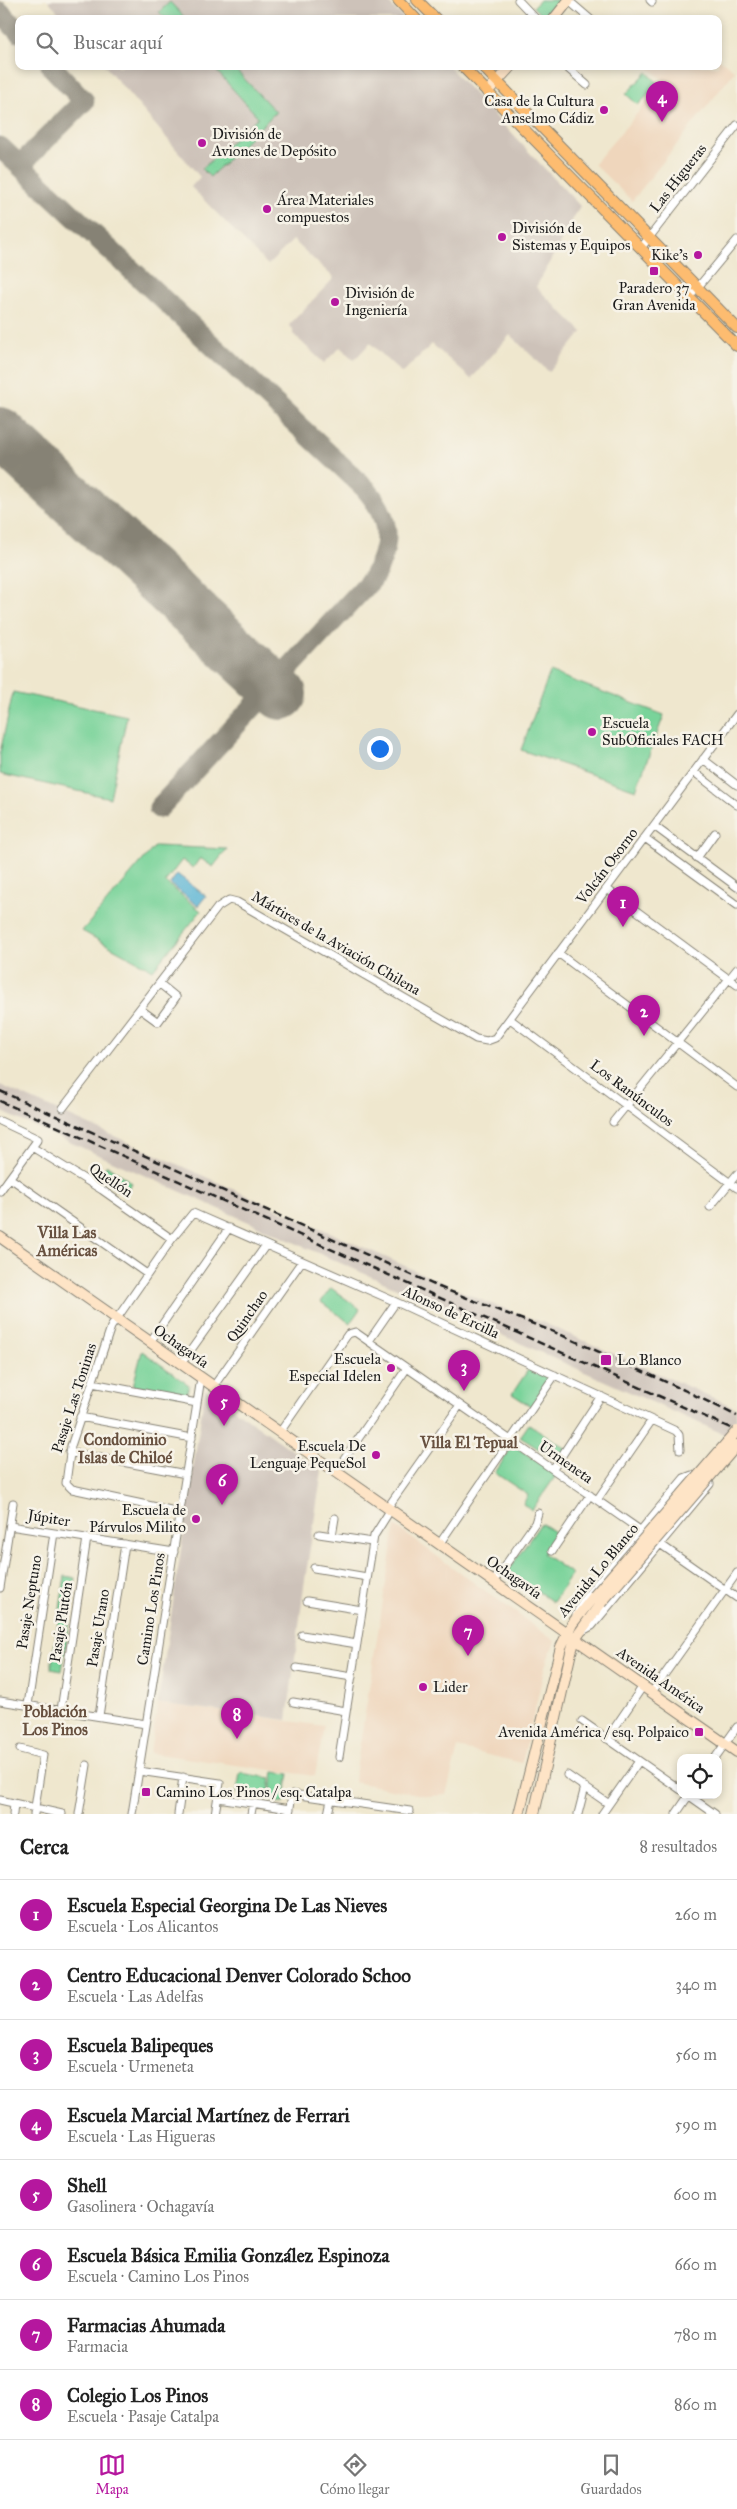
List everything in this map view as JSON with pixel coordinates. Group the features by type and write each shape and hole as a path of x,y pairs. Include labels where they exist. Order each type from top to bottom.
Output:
{"main road":[{"path":"398,0 412,15"},
{"path":"417,0 432,15"},
{"path":"557,15 569,0"},
{"path":"466,70 737,346"},
{"path":"486,70 737,328"},
{"path":"487,92 507,70"},
{"name":"Ochagavía","path":"0,1237 213,1387 574,1634"},
{"name":"Avenida Lo Blanco","path":"519,1814 555,1666 574,1634 598,1600 737,1431"},
{"name":"Avenida Lo Blanco","path":"534,1814 574,1634 575,1620 598,1600 737,1445"},
{"name":"Avenida América","path":"574,1634 737,1752"}],"street":[{"path":"518,0 532,15"},
{"path":"569,0 586,15"},
{"path":"570,70 587,85"},
{"name":"Las Higueras","path":"641,248 737,125"},
{"path":"689,298 737,240"},
{"name":"Volcán Osorno","path":"498,1036 737,714"},
{"path":"703,759 737,785"},
{"path":"694,772 737,804"},
{"path":"654,826 736,885"},
{"path":"697,858 715,833"},
{"path":"645,838 737,905"},
{"path":"607,889 737,985"},
{"name":"Mártires de la Aviación Chilena","path":"63,1108 220,905 231,900 476,1039 487,1042 498,1036"},
{"path":"558,953 737,1087"},
{"path":"613,1122 737,969"},
{"path":"140,1009 158,1022 176,997 160,984"},
{"name":"Los Ranúnculos","path":"510,1019 737,1188"},
{"path":"0,1121 38,1138 0,1191"},
{"name":"Quellón","path":"32,1147 96,1186 172,1239"},
{"path":"710,1207 737,1174"},
{"path":"10,1178 148,1274"},
{"name":"Alonso de Ercilla","path":"172,1239 194,1213 396,1302 678,1432 680,1450"},
{"path":"150,1342 229,1228"},
{"path":"117,1318 172,1239"},
{"path":"181,1364 266,1245"},
{"name":"Quinchao","path":"213,1387 302,1261"},
{"path":"369,1341 396,1302"},
{"name":"Pasaje Las Toninas","path":"117,1318 109,1332 69,1452 66,1483 68,1487 180,1512"},
{"name":"Urmeneta","path":"280,1432 348,1334 352,1332 369,1341 640,1530"},
{"path":"336,1471 407,1368"},
{"path":"440,1543 512,1441 555,1375"},
{"name":"Camino Los Pinos","path":"132,1814 201,1378"},
{"path":"92,1383 198,1403"},
{"path":"553,1469 601,1396"},
{"path":"339,1757 372,1542 379,1525 460,1405"},
{"path":"80,1417 192,1438"},
{"path":"597,1500 652,1420"},
{"path":"69,1452 186,1474"},
{"path":"574,1634 592,1626 723,1467"},
{"path":"575,1620 583,1600 684,1478 697,1476 704,1481 706,1489"},
{"path":"552,1551 590,1495"},
{"path":"0,1588 13,1503"},
{"path":"494,1581 535,1523 538,1513"},
{"path":"332,1536 335,1518"},
{"name":"Júpiter","path":"10,1526 174,1552"},
{"name":"Pasaje Neptuno","path":"28,1705 54,1533"},
{"path":"319,1534 372,1542"},
{"name":"Pasaje Plutón","path":"61,1710 87,1538"},
{"name":"Pasaje Urano","path":"98,1716 125,1544"},
{"path":"660,1544 737,1598"},
{"path":"314,1568 367,1576"},
{"path":"607,1739 737,1573"},
{"path":"308,1601 362,1610"},
{"path":"302,1635 357,1644"},
{"path":"297,1668 352,1677"},
{"path":"0,1701 146,1724"},
{"path":"293,1702 346,1711"},
{"path":"582,1721 677,1787"},
{"path":"719,1754 737,1727"},
{"path":"20,1749 44,1755 35,1811"},
{"path":"602,1814 639,1761"},
{"path":"79,1814 87,1765"},
{"path":"139,1771 220,1783 215,1814"},
{"path":"567,1775 609,1804"},
{"path":"178,1814 183,1777"},
{"path":"578,1814 585,1787"},
{"path":"218,1798 290,1811 292,1794 405,1812"},
{"path":"676,1814 686,1799"},
{"path":"694,1799 715,1814"},
{"path":"0,1800 35,1811 62,1814"},
{"path":"328,1814 331,1800"},
{"path":"251,1814 252,1803"},
{"path":"13,1814 14,1804"},
{"path":"366,1814 367,1805"}],"shaded area":[{"path":"48,0 386,0 400,15 61,15"},
{"path":"722,61 735,71 632,201 594,164 665,81 652,70 722,70"},
{"path":"108,70 452,70 580,206 536,287 582,332 549,372 510,335 471,379 432,344 402,373 370,343 354,360 340,347 324,363 293,334 293,329 289,325 334,278 293,240 268,265 191,187 200,177"},
{"path":"0,1085 481,1300 544,1323 736,1408 737,1440 0,1111"},
{"path":"205,1389 322,1471 304,1586 287,1720 158,1703"},
{"path":"395,1526 555,1641 545,1666 522,1763 458,1748 446,1795 428,1796 354,1782"},
{"path":"158,1703 324,1726 315,1776 150,1753"}],"green space":[{"path":"540,0 559,0 548,15 541,15 533,7"},
{"path":"170,2 182,15 162,15 159,12"},
{"path":"216,70 236,70 276,112 210,177 202,169 258,117"},
{"path":"647,72 659,84 638,105 626,94"},
{"name":"Escuela SubOficiales FACH","path":"550,672 664,715 636,790 521,750"},
{"path":"13,692 127,716 110,798 0,774 0,753"},
{"path":"155,846 227,849 213,867 200,858 193,868 182,860 165,882 201,911 153,970 82,931"},
{"path":"107,1165 132,1183 124,1195 98,1177"},
{"path":"331,1288 360,1309 350,1323 321,1302"},
{"path":"142,1351 189,1385 186,1396 133,1386"},
{"path":"528,1370 551,1378 532,1407 512,1394"},
{"path":"529,1424 567,1449 559,1462 520,1437"},
{"path":"513,1445 557,1474 532,1510 523,1504 528,1495 495,1473"},
{"path":"541,1523 557,1534 543,1554 572,1574 553,1602 508,1571"},
{"path":"65,1576 76,1578 62,1671 51,1669"},
{"path":"274,1772 289,1774 284,1803 269,1801"},
{"path":"240,1773 271,1778 268,1798 237,1793"}],"water":[{"path":"177,874 206,896 198,906 170,884"}],"taxiway":[{"path":"0,12 15,28"},
{"path":"20,165 84,101 55,70"},
{"path":"0,147 365,488 374,499 384,520 386,542 373,578 159,808"}],"runway":[{"path":"0,433 281,694"}],"railway":[{"path":"0,1091 439,1287 559,1334 737,1416"},
{"path":"0,1101 737,1431"}],"place":[{"name":"Casa de la Cultura Anselmo Cádiz","path":"604,110"},
{"name":"Escuela Marcial Martínez de Ferrari","path":"662,122"},
{"name":"División de Aviones de Depósito","path":"202,143"},
{"name":"Área Materiales compuestos","path":"267,209"},
{"name":"División de Sistemas y Equipos","path":"502,237"},
{"name":"Kike's","path":"698,255"},
{"name":"Paradero 37 Gran Avenida","path":"654,271"},
{"name":"División de Ingeniería","path":"335,302"},
{"name":"Escuela SubOficiales FACH","path":"592,732"},
{"name":"Escuela Especial Georgina De Las Nieves","path":"623,927"},
{"name":"Centro Educacional Denver Colorado Schoo","path":"644,1036"},
{"name":"Lo Blanco","path":"606,1360"},
{"name":"Escuela Especial Idelen","path":"391,1368"},
{"name":"Escuela Balipeques","path":"464,1391"},
{"name":"Shell","path":"224,1426"},
{"name":"Escuela De Lenguaje PequeSol","path":"376,1455"},
{"name":"Escuela Básica Emilia González Espinoza","path":"222,1505"},
{"name":"Escuela de Párvulos Milito","path":"196,1519"},
{"name":"Farmacias Ahumada","path":"468,1656"},
{"name":"Lider","path":"423,1687"},
{"name":"Avenida América / esq. Polpaico","path":"699,1732"},
{"name":"Colegio Los Pinos","path":"237,1739"},
{"name":"Camino Los Pinos / esq. Catalpa","path":"146,1792"}],"district":[{"name":"Villa Las Américas","path":"67,1241"},
{"name":"Villa El Tepual","path":"469,1442"},
{"name":"Condominio Islas de Chiloé","path":"125,1448"},
{"name":"Población Los Pinos","path":"55,1720"}]}
